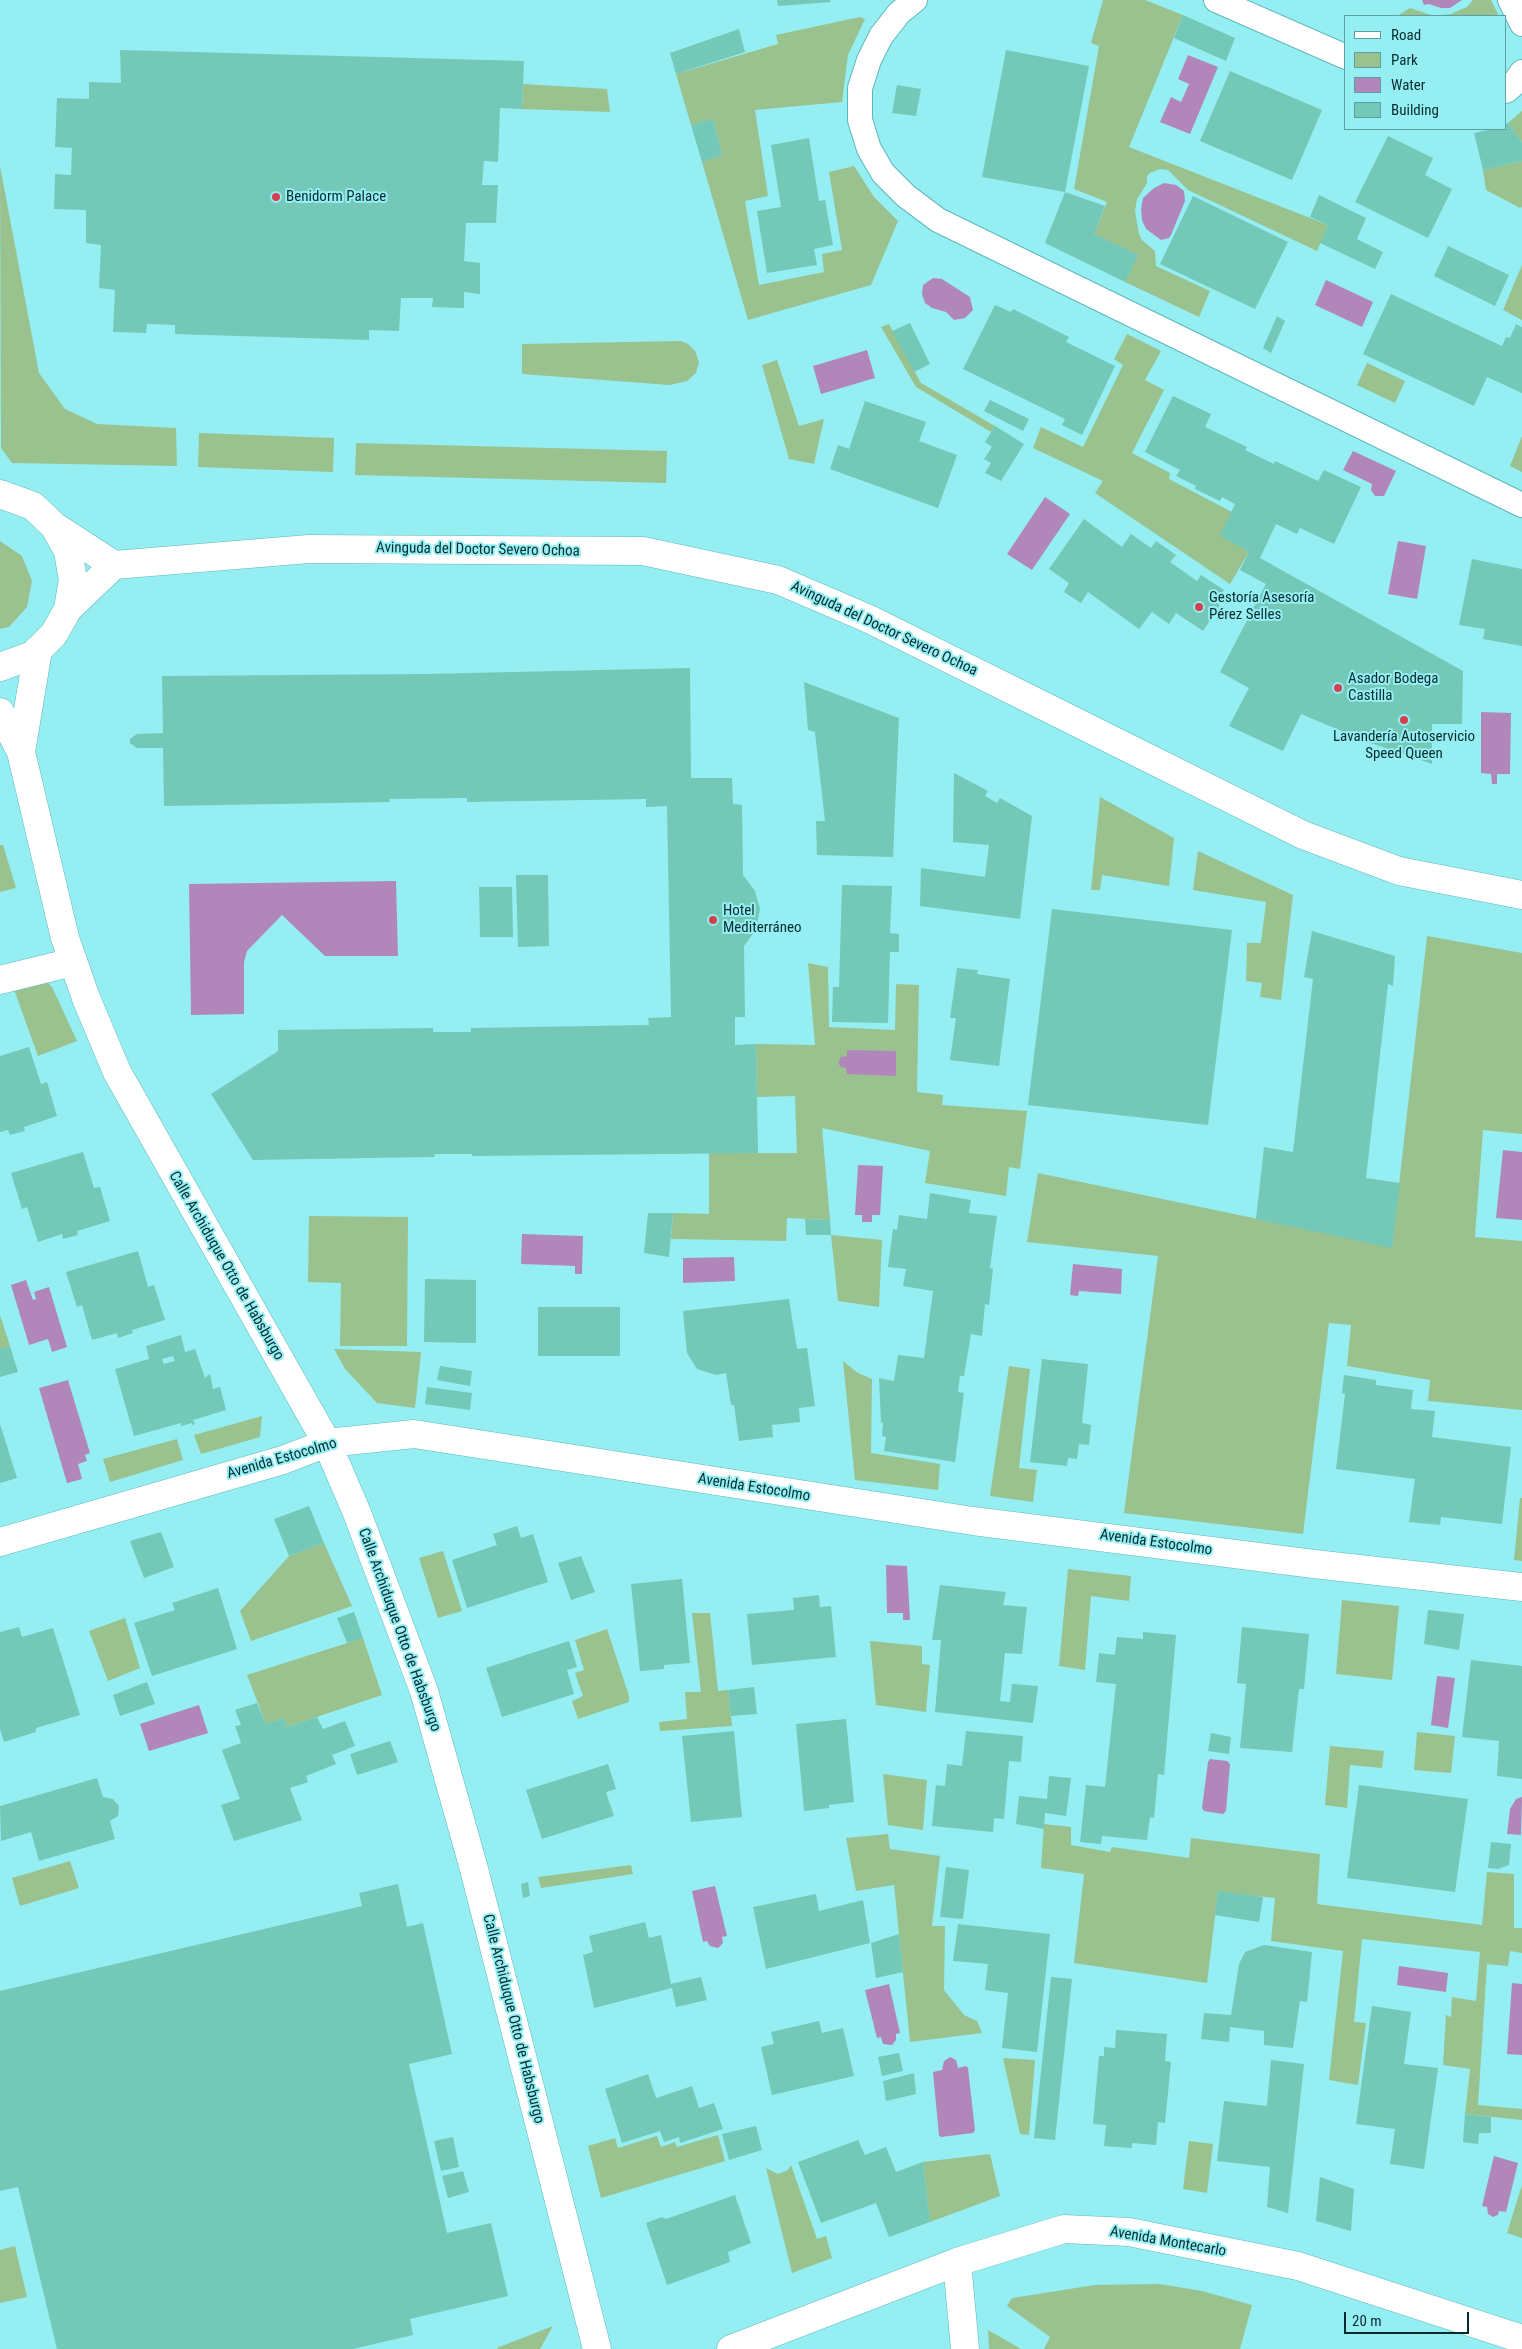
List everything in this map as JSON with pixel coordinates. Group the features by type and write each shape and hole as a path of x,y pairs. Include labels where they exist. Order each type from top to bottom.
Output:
{"street":[{"path":"0,494 33,506 54,526 114,565 68,609 54,634 33,655 0,667"},
{"path":"54,526 68,551 73,580 68,609"},
{"name":"Avinguda del Doctor Severo Ochoa","path":"114,565 309,549 643,551 778,580 870,619 1304,835 1399,871 1522,895"},
{"path":"21,752 38,650"},
{"path":"0,712 21,752"},
{"name":"Calle Archiduque Otto de Habsburgo","path":"21,752 65,938 117,1072 327,1443 356,1513 424,1691 448,1770 597,2349"},
{"path":"0,980 73,962"},
{"name":"Avenida Estocolmo","path":"0,1542 283,1460 327,1443 414,1434 973,1521 1314,1564 1522,1587"},
{"name":"Avenida Montecarlo","path":"731,2349 957,2262 1064,2229 1129,2232 1298,2266 1522,2339"},
{"path":"957,2262 965,2349"}],"lane":[{"path":"915,0 899,13 881,36 869,60 860,88 860,120 869,148 883,173 906,196 938,220 1522,505"},
{"path":"1216,0 1344,55"},
{"path":"1510,0 1522,24"},
{"path":"1507,90 1522,72"}],"green space":[{"path":"1103,0 1145,0 1183,15 1129,147 1328,225 1317,251 1188,190 1168,170 1160,169 1150,173 1147,176 1147,183 1137,199 1135,211 1139,234 1142,240 1155,251 1156,266 1210,291 1199,317 1125,282 1137,255 1094,234 1107,202 1074,189 1099,46 1091,43"},
{"path":"1473,0 1491,0 1498,15 1442,15 1451,14 1467,7"},
{"path":"1410,8 1431,15 1399,15"},
{"path":"860,17 865,19 848,55 842,102 755,110 768,196 745,201 759,285 824,272 822,254 842,250 829,172 854,166 874,197 898,221 871,285 748,320 702,162 722,155 713,119 691,125 676,74 778,44 776,35"},
{"path":"523,84 607,89 610,112 522,109"},
{"path":"1522,111 1522,142 1508,123"},
{"path":"1522,161 1522,207 1520,208 1486,190 1483,170"},
{"path":"0,166 39,373 65,409 97,424 176,428 177,466 12,463 1,448"},
{"path":"1522,265 1522,320 1503,310"},
{"path":"889,324 921,383 995,426 991,432 916,387 881,327"},
{"path":"1127,334 1161,351 1145,380 1164,390 1132,453 1170,473 1169,479 1232,512 1249,552 1230,584 1095,493 1103,481 1033,448 1041,427 1083,447 1123,365 1114,359"},
{"path":"681,341 688,344 695,351 699,362 696,373 687,381 670,385 522,374 522,344"},
{"path":"777,360 799,426 824,419 814,464 789,459 762,365"},
{"path":"1367,363 1405,381 1395,403 1357,385"},
{"path":"199,433 334,438 333,472 198,467"},
{"path":"1522,436 1522,472 1510,466"},
{"path":"356,443 667,451 666,483 355,475"},
{"path":"0,541 22,556 32,581 27,607 9,627 0,629"},
{"path":"1100,797 1174,838 1169,886 1102,875 1100,890 1091,890"},
{"path":"0,845 3,845 16,888 0,892"},
{"path":"1198,851 1293,895 1281,1000 1260,997 1262,983 1246,981 1247,943 1261,943 1266,902 1193,890"},
{"path":"1427,936 1522,953 1522,1134 1483,1130 1475,1237 1522,1241 1522,1410 1428,1401 1430,1380 1347,1366 1351,1325 1329,1323 1303,1534 1124,1513 1158,1256 1027,1242 1038,1173 1392,1247"},
{"path":"808,963 828,967 829,1027 895,1030 896,984 919,985 917,1092 943,1095 942,1105 1027,1111 1020,1169 1009,1167 1006,1196 925,1183 930,1151 822,1128 830,1220 787,1218 786,1241 671,1239 673,1213 709,1214 709,1153 797,1153 795,1096 757,1097 756,1044 815,1045"},
{"path":"46,981 52,987 77,1041 38,1056 12,984"},
{"path":"309,1216 408,1217 407,1346 340,1346 341,1283 308,1282"},
{"path":"831,1235 882,1240 879,1307 838,1301"},
{"path":"0,1315 10,1346 0,1349"},
{"path":"334,1349 421,1352 415,1408 377,1403 345,1369"},
{"path":"843,1361 858,1373 872,1379 871,1453 940,1464 938,1490 855,1480"},
{"path":"1009,1366 1030,1369 1019,1468 1037,1470 1033,1502 990,1496"},
{"path":"262,1416 260,1437 201,1454 194,1435"},
{"path":"177,1439 183,1460 110,1482 103,1459"},
{"path":"1520,1498 1522,1498 1522,1561 1514,1560"},
{"path":"324,1543 352,1606 251,1641 240,1611 289,1556"},
{"path":"443,1551 462,1611 438,1618 419,1558"},
{"path":"1068,1569 1131,1576 1129,1601 1091,1596 1085,1670 1059,1666"},
{"path":"1342,1600 1399,1606 1392,1680 1336,1674"},
{"path":"692,1613 710,1613 718,1691 728,1690 732,1726 660,1731 659,1722 687,1719 685,1692 701,1692"},
{"path":"125,1618 140,1668 108,1681 89,1631"},
{"path":"607,1629 629,1696 629,1702 578,1719 572,1701 583,1696 575,1673 584,1670 575,1640"},
{"path":"363,1638 382,1695 287,1727 284,1718 266,1724 247,1675"},
{"path":"870,1641 922,1646 922,1664 930,1665 926,1712 876,1705"},
{"path":"1417,1732 1455,1736 1451,1773 1414,1770"},
{"path":"1330,1746 1384,1751 1382,1768 1350,1765 1347,1808 1325,1805"},
{"path":"883,1774 927,1780 923,1830 888,1825"},
{"path":"1044,1824 1071,1827 1071,1845 1110,1852 1112,1847 1189,1858 1191,1838 1320,1854 1317,1904 1482,1925 1487,1872 1514,1874 1514,1928 1522,1928 1522,1953 1510,1951 1508,1966 1487,1964 1478,2105 1522,2109 1522,2120 1465,2114 1470,2069 1443,2065 1446,2015 1451,2017 1452,1997 1476,2001 1480,1952 1362,1939 1354,2022 1366,2023 1358,2085 1329,2080 1343,1951 1271,1941 1275,1898 1218,1892 1207,1983 1074,1963 1084,1874 1041,1868"},
{"path":"888,1834 890,1849 940,1856 932,1926 945,1926 944,1990 964,2015 977,2021 982,2033 910,2042 894,1885 856,1891 846,1838"},
{"path":"70,1861 79,1888 20,1906 12,1878"},
{"path":"631,1865 633,1874 541,1888 538,1877"},
{"path":"1003,2058 1035,2060 1029,2135 1020,2134"},
{"path":"718,2135 725,2161 601,2198 588,2146 615,2138 618,2148 657,2136 661,2147 675,2142 677,2147"},
{"path":"1189,2141 1213,2144 1207,2193 1183,2189"},
{"path":"990,2154 1000,2196 930,2222 923,2162"},
{"path":"791,2165 817,2239 826,2236 832,2258 792,2273 766,2168 778,2174 788,2170"},
{"path":"1522,2185 1522,2238 1507,2233"},
{"path":"15,2246 27,2297 0,2303 0,2250"},
{"path":"1159,2284 1202,2291 1252,2305 1240,2349 1044,2349 1050,2337 1007,2306 1012,2298 1095,2285"},
{"path":"553,2326 540,2349 497,2349 497,2348"},
{"path":"988,2330 1021,2349 989,2349"}],"water":[{"path":"1422,0 1462,0 1450,8 1441,8 1429,4 1424,5"},
{"path":"1188,55 1218,67 1190,134 1160,122 1171,97 1181,102 1189,84 1178,79"},
{"path":"1164,183 1176,185 1184,191 1185,201 1171,235 1169,238 1161,240 1146,229 1142,220 1141,209 1143,198 1154,188"},
{"path":"933,278 942,279 970,297 973,310 965,318 954,320 946,312 932,308 925,303 922,294 923,285"},
{"path":"1326,280 1373,302 1362,327 1315,305"},
{"path":"867,350 875,378 821,394 813,366"},
{"path":"1353,451 1396,471 1384,496 1375,496 1371,490 1372,484 1343,470"},
{"path":"1045,497 1070,514 1032,570 1007,554"},
{"path":"1398,541 1426,546 1417,599 1388,594"},
{"path":"1481,712 1511,713 1510,774 1497,774 1497,784 1492,784 1491,774 1481,773"},
{"path":"396,881 398,956 325,956 282,915 247,951 244,962 244,1014 191,1015 189,884"},
{"path":"847,1050 896,1051 896,1076 847,1074 846,1068 841,1067 838,1063 841,1057 847,1056"},
{"path":"1503,1150 1522,1152 1522,1220 1496,1218"},
{"path":"858,1165 883,1166 880,1215 872,1215 872,1222 862,1222 862,1215 855,1215"},
{"path":"522,1234 583,1236 582,1274 575,1274 575,1266 521,1264"},
{"path":"734,1257 735,1281 683,1283 683,1258"},
{"path":"1073,1264 1122,1269 1121,1294 1079,1291 1078,1296 1070,1295"},
{"path":"26,1280 33,1300 36,1299 34,1292 49,1287 67,1347 52,1352 48,1339 29,1345 11,1285"},
{"path":"68,1380 90,1453 85,1455 87,1461 78,1464 82,1479 67,1483 39,1388"},
{"path":"886,1565 907,1566 910,1620 903,1620 903,1613 887,1613"},
{"path":"1437,1676 1455,1678 1448,1728 1431,1725"},
{"path":"199,1705 208,1733 149,1751 140,1724"},
{"path":"1210,1759 1227,1761 1230,1764 1226,1811 1223,1814 1204,1811 1202,1808"},
{"path":"1522,1797 1521,1835 1507,1834 1510,1809 1516,1799"},
{"path":"715,1886 727,1936 722,1937 723,1943 718,1948 710,1946 707,1941 703,1942 692,1891"},
{"path":"1399,1966 1448,1973 1446,1992 1397,1985"},
{"path":"1512,1983 1522,1984 1522,2055 1507,2054"},
{"path":"889,1984 900,2033 896,2034 896,2040 892,2045 883,2044 881,2037 877,2038 865,1990"},
{"path":"950,2057 956,2060 958,2068 966,2066 968,2068 975,2130 973,2133 941,2137 939,2136 933,2072 942,2070 944,2061"},
{"path":"1494,2156 1518,2163 1506,2212 1499,2211 1498,2215 1493,2217 1488,2214 1487,2207 1482,2206"}],"building":[{"path":"777,0 830,0 831,2 778,6"},
{"path":"1183,15 1235,38 1226,61 1174,38"},
{"path":"739,29 745,52 676,74 670,53"},
{"name":"Benidorm Palace","path":"120,50 524,61 522,109 500,108 498,162 484,161 482,185 498,185 496,223 466,223 464,261 480,263 480,294 464,292 464,308 432,307 433,298 401,298 399,331 369,330 369,340 175,334 175,325 147,324 146,333 113,332 115,290 99,288 101,245 86,243 86,210 54,209 55,174 71,175 72,148 55,147 57,98 89,99 89,82 121,83"},
{"path":"1006,50 1089,66 1065,192 982,177"},
{"path":"1230,71 1322,110 1292,180 1200,141"},
{"path":"897,85 921,89 916,116 892,113"},
{"path":"713,119 722,155 702,162 691,125"},
{"path":"1507,124 1522,142 1522,161 1483,170 1474,133 1488,130 1507,130"},
{"path":"1388,136 1433,158 1425,175 1452,189 1428,238 1355,202"},
{"path":"809,138 819,201 825,200 833,245 814,249 817,265 767,273 757,211 781,207 771,145"},
{"path":"1065,192 1105,206 1094,234 1138,255 1125,282 1045,243"},
{"path":"1319,195 1366,218 1357,239 1383,252 1375,269 1320,243 1328,225 1310,217"},
{"path":"1193,196 1288,242 1255,309 1160,264"},
{"path":"1448,246 1509,275 1495,306 1434,276"},
{"path":"1391,294 1502,346 1506,337 1510,338 1516,324 1522,327 1522,393 1487,377 1474,406 1363,354"},
{"path":"995,305 1011,312 1013,309 1069,337 1066,342 1115,366 1082,435 1062,425 1065,419 963,369"},
{"path":"1277,316 1285,321 1271,353 1263,348"},
{"path":"910,323 930,364 914,372 892,331"},
{"path":"1173,396 1211,414 1205,427 1247,447 1245,450 1274,464 1275,461 1318,481 1324,470 1361,487 1334,544 1300,528 1297,534 1276,524 1260,558 1463,671 1462,724 1432,724 1432,764 1365,741 1301,714 1283,751 1229,726 1249,688 1220,672 1266,584 1240,570 1249,552 1220,536 1235,504 1222,497 1220,501 1195,489 1196,486 1176,476 1180,470 1145,452"},
{"path":"990,400 1029,419 1023,431 984,411"},
{"path":"865,401 926,422 919,441 957,455 938,508 830,469 838,445 849,449"},
{"path":"995,426 1024,444 1001,481 985,473 991,463 984,459 992,447 985,442"},
{"path":"1084,519 1122,547 1131,534 1151,548 1156,541 1176,555 1170,562 1197,581 1201,575 1224,590 1216,602 1220,605 1203,631 1176,613 1169,624 1152,612 1139,629 1088,592 1081,603 1064,592 1069,583 1049,569"},
{"path":"1472,559 1522,569 1522,646 1483,639 1485,629 1459,625"},
{"name":"Hotel Mediterráneo","path":"690,668 691,778 732,778 733,804 742,805 743,875 755,891 760,909 756,930 744,946 745,1017 735,1017 735,1045 756,1044 758,1153 472,1156 472,1154 435,1154 434,1157 253,1160 211,1094 278,1051 278,1030 433,1028 433,1032 471,1032 471,1028 649,1025 648,1018 671,1017 667,806 646,807 646,799 467,802 467,798 389,799 390,802 164,806 163,748 137,748 130,743 130,739 137,734 163,733 162,676 425,674"},
{"path":"804,682 899,718 893,857 817,855 816,821 825,821 815,732 808,730"},
{"path":"954,773 988,791 985,796 997,803 1000,798 1032,816 1020,919 920,906 921,868 985,877 989,845 953,842"},
{"path":"516,875 548,875 549,946 518,947"},
{"path":"842,885 892,886 890,933 899,934 899,952 890,952 888,1023 832,1022 833,987 839,987"},
{"path":"479,887 512,887 513,937 480,937"},
{"path":"1052,909 1232,930 1208,1125 1028,1105"},
{"path":"1312,931 1395,956 1393,986 1388,984 1366,1178 1400,1183 1392,1248 1256,1219 1264,1147 1293,1152 1313,979 1304,977"},
{"path":"957,968 978,970 977,974 1010,979 999,1066 950,1060 956,1018 950,1018"},
{"path":"29,1047 41,1084 47,1082 57,1116 24,1127 25,1131 10,1135 8,1130 0,1132 0,1056"},
{"path":"83,1152 94,1188 100,1187 110,1221 77,1231 78,1235 63,1239 62,1234 38,1242 27,1207 22,1209 11,1173"},
{"path":"930,1193 971,1200 969,1213 997,1216 990,1268 993,1269 989,1305 985,1304 982,1336 971,1334 964,1376 960,1376 958,1392 964,1393 955,1462 884,1451 886,1437 882,1436 883,1423 881,1422 879,1378 894,1381 898,1355 924,1358 933,1291 903,1286 906,1269 888,1267 893,1229 897,1230 899,1215 927,1219"},
{"path":"648,1213 673,1213 669,1257 644,1253"},
{"path":"805,1219 830,1220 831,1235 806,1235"},
{"path":"138,1251 148,1287 154,1285 165,1320 132,1330 133,1333 118,1338 117,1333 92,1340 82,1305 77,1307 66,1272"},
{"path":"425,1279 476,1280 476,1343 424,1342"},
{"path":"789,1299 797,1349 807,1348 815,1406 799,1408 800,1422 772,1425 773,1437 739,1441 734,1405 731,1405 726,1373 716,1375 697,1369 687,1353 683,1311"},
{"path":"538,1307 620,1307 620,1356 538,1356"},
{"path":"181,1335 185,1352 195,1349 205,1378 210,1374 213,1389 220,1387 226,1410 193,1420 195,1424 192,1425 192,1423 181,1426 181,1423 134,1436 115,1369 149,1359 146,1346","holes":["173,1356 175,1361 164,1364 162,1359"]},
{"path":"10,1346 18,1372 0,1377 0,1349"},
{"path":"1042,1359 1088,1364 1082,1423 1091,1425 1089,1445 1079,1444 1077,1459 1068,1458 1067,1466 1030,1462"},
{"path":"440,1366 472,1371 470,1386 437,1380"},
{"path":"1344,1375 1376,1380 1376,1385 1413,1390 1411,1409 1435,1411 1432,1437 1511,1447 1502,1524 1441,1517 1440,1525 1409,1522 1415,1479 1336,1469 1345,1394 1342,1393"},
{"path":"427,1387 472,1393 470,1410 425,1404"},
{"path":"0,1424 17,1478 0,1483"},
{"path":"309,1506 324,1543 289,1556 274,1519"},
{"path":"517,1526 521,1538 533,1534 548,1582 467,1608 452,1560 497,1545 493,1534"},
{"path":"161,1532 174,1567 144,1578 130,1541"},
{"path":"581,1556 595,1592 571,1600 558,1563"},
{"path":"682,1579 690,1663 664,1665 664,1669 640,1671 631,1584"},
{"path":"940,1585 1006,1592 1003,1605 1027,1607 1022,1654 1005,1653 1000,1701 1010,1702 1012,1684 1038,1686 1033,1723 935,1712 941,1640 932,1640"},
{"path":"218,1588 237,1649 152,1676 134,1623 175,1610 172,1603"},
{"path":"819,1595 820,1607 831,1606 836,1657 752,1665 747,1614 794,1610 793,1598"},
{"path":"1428,1610 1464,1614 1459,1650 1424,1644"},
{"path":"354,1612 363,1638 347,1643 337,1618"},
{"path":"19,1627 22,1637 53,1628 80,1715 36,1728 36,1732 4,1742 0,1729 0,1632"},
{"path":"1242,1627 1309,1634 1304,1689 1299,1689 1292,1752 1240,1748 1246,1684 1237,1683"},
{"path":"1143,1632 1176,1635 1164,1775 1158,1774 1154,1818 1150,1817 1147,1840 1102,1836 1101,1844 1080,1842 1086,1785 1105,1787 1116,1684 1096,1682 1099,1653 1115,1655 1117,1637 1143,1639"},
{"path":"569,1641 577,1667 567,1670 574,1694 502,1717 486,1668"},
{"path":"1471,1660 1522,1666 1522,1779 1497,1776 1499,1741 1462,1737"},
{"path":"147,1682 155,1704 120,1716 113,1695"},
{"path":"754,1687 757,1714 731,1716 728,1690"},
{"path":"257,1703 266,1724 284,1718 287,1727 317,1717 323,1729 345,1721 355,1746 332,1755 336,1764 306,1776 308,1782 290,1788 302,1820 234,1841 221,1805 240,1799 222,1750 241,1743 235,1726 241,1725 235,1710"},
{"path":"846,1719 854,1802 804,1811 796,1724"},
{"path":"734,1731 742,1817 691,1822 682,1736"},
{"path":"966,1731 1023,1736 1021,1762 1009,1761 1004,1819 994,1818 993,1832 932,1826 936,1785 945,1786 947,1764 962,1766"},
{"path":"1211,1733 1231,1737 1229,1754 1208,1751"},
{"path":"390,1741 398,1762 357,1775 350,1754"},
{"path":"608,1764 616,1789 606,1792 614,1816 542,1839 526,1790"},
{"path":"1049,1776 1071,1778 1066,1816 1045,1813 1044,1829 1016,1824 1019,1796 1047,1799"},
{"path":"97,1778 103,1797 113,1799 119,1806 118,1816 110,1821 115,1839 39,1861 31,1832 1,1841 0,1806"},
{"path":"1359,1785 1468,1799 1455,1892 1347,1878"},
{"path":"1491,1842 1511,1844 1509,1865 1498,1869 1488,1868"},
{"path":"946,1867 969,1870 963,1919 940,1917"},
{"path":"528,1882 530,1896 523,1898 521,1884"},
{"path":"398,1884 407,1927 423,1923 452,2054 409,2064 447,2233 491,2223 508,2296 410,2319 413,2335 353,2349 57,2349 18,2187 0,2191 0,1991 362,1906 359,1893"},
{"path":"1218,1891 1263,1897 1259,1922 1215,1915"},
{"path":"816,1894 819,1911 863,1900 870,1943 766,1969 753,1907"},
{"path":"645,1922 649,1938 661,1935 671,1984 701,1977 707,2000 676,2007 672,1988 594,2008 583,1955 593,1952 589,1936"},
{"path":"958,1924 1050,1934 1037,2052 1002,2048 1008,1993 985,1990 988,1964 953,1961"},
{"path":"899,1934 903,1972 876,1978 871,1943"},
{"path":"1264,1945 1312,1952 1307,2002 1300,2001 1293,2048 1264,2045 1264,2031 1230,2027 1229,2042 1201,2039 1204,2013 1231,2015 1239,1964 1245,1952"},
{"path":"1051,1977 1072,1979 1055,2140 1034,2138"},
{"path":"1372,2006 1411,2012 1404,2064 1438,2068 1424,2169 1390,2164 1395,2129 1356,2124"},
{"path":"819,2021 822,2033 843,2028 854,2076 772,2095 761,2047 774,2044 771,2032"},
{"path":"1116,2030 1167,2034 1165,2061 1171,2062 1165,2123 1158,2122 1156,2145 1132,2143 1132,2148 1104,2146 1106,2125 1093,2124 1099,2056 1104,2056 1104,2047 1115,2048"},
{"path":"899,2053 903,2071 882,2076 878,2057"},
{"path":"1271,2060 1304,2064 1288,2213 1267,2207 1270,2167 1217,2161 1224,2101 1267,2106"},
{"path":"914,2073 916,2094 886,2101 883,2081"},
{"path":"648,2074 656,2098 692,2086 699,2108 714,2103 723,2129 680,2143 679,2137 664,2142 660,2131 622,2143 605,2089"},
{"path":"1465,2114 1491,2117 1491,2133 1479,2133 1478,2144 1463,2142"},
{"path":"756,2126 762,2150 729,2160 722,2134"},
{"path":"453,2137 459,2167 441,2171 434,2141"},
{"path":"858,2140 865,2155 886,2147 896,2172 923,2162 930,2222 889,2237 876,2203 821,2223 798,2162"},
{"path":"463,2171 469,2192 448,2198 442,2176"},
{"path":"1320,2177 1354,2189 1351,2231 1316,2221"},
{"path":"735,2195 751,2243 728,2252 730,2262 667,2285 646,2223 662,2217 666,2219"}],"place":[{"name":"Benidorm Palace","path":"276,197"},
{"name":"Gestoría Asesoría Pérez Selles","path":"1199,607"},
{"name":"Asador Bodega Castilla","path":"1338,688"},
{"name":"Lavandería Autoservicio Speed Queen","path":"1404,720"},
{"name":"Hotel Mediterráneo","path":"713,920"}]}
